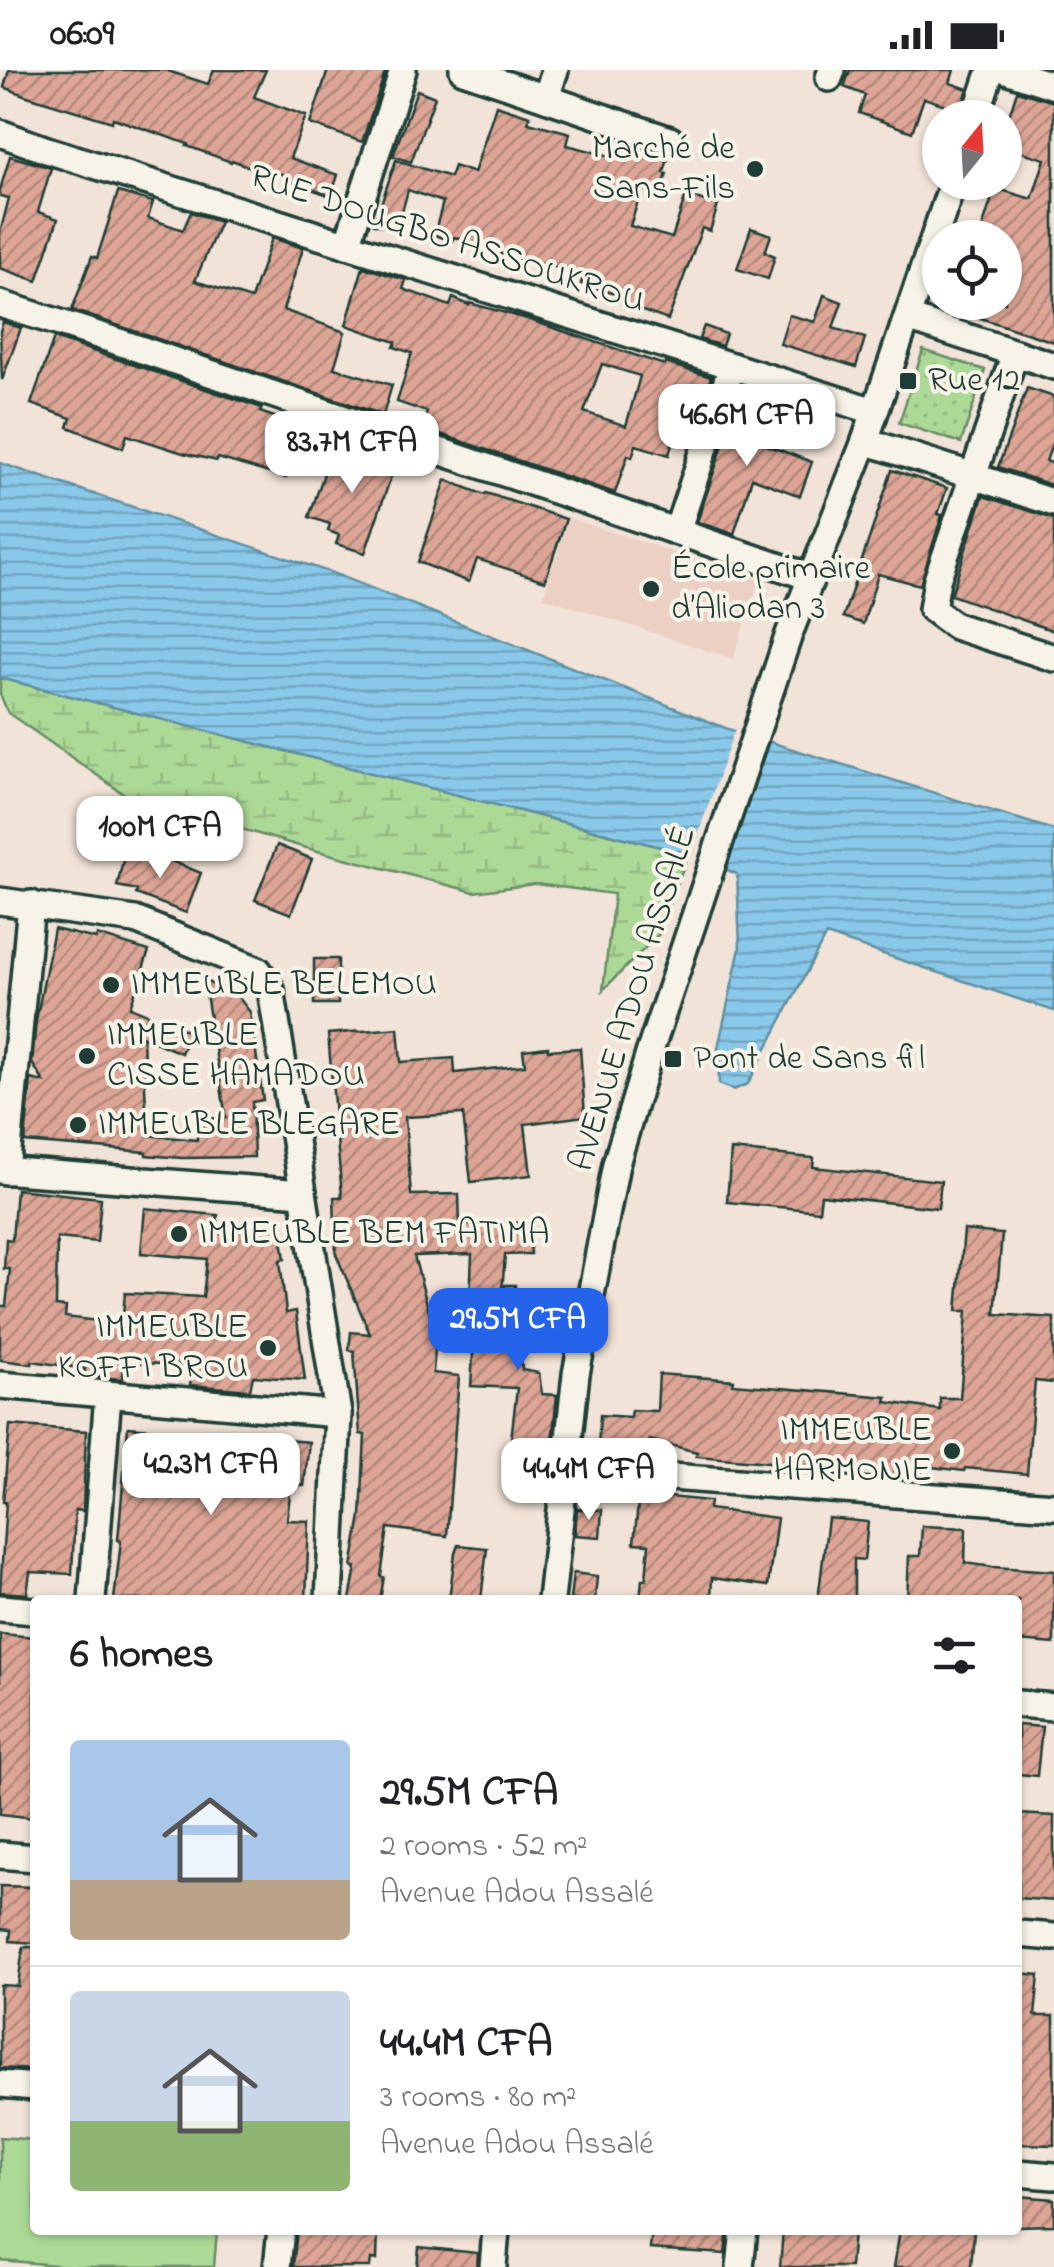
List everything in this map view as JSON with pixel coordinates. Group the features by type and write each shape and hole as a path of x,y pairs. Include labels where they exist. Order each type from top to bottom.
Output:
{"street":[{"path":"348,245 403,70"},
{"path":"463,70 670,140"},
{"path":"546,98 555,70"},
{"path":"981,100 990,70"},
{"path":"1006,70 1054,86"},
{"name":"RUE DOUGBO ASSOUKROU","path":"0,132 874,412"},
{"name":"AVENUE ADOU ASSALÉ","path":"552,1595 576,1374 616,1164 788,634 866,440 948,200"},
{"path":"0,304 810,577"},
{"path":"908,318 1054,366"},
{"path":"1015,354 937,580 932,609 955,626 1054,658"},
{"path":"676,531 732,366"},
{"path":"866,440 1054,503"},
{"path":"0,901 136,920 258,970 271,989 338,1414 328,1595"},
{"path":"31,904 3,1170 303,1192"},
{"path":"0,1384 338,1414"},
{"path":"92,1595 108,1394"},
{"path":"565,1469 1054,1506"},
{"path":"0,1608 30,1611"},
{"path":"1022,1704 1054,1708"},
{"path":"0,1855 30,1858"},
{"path":"1022,1934 1054,1937"},
{"path":"0,2084 30,2087"},
{"path":"1022,2173 1054,2176"},
{"path":"277,2267 280,2235"},
{"path":"493,2267 496,2235"},
{"path":"740,2267 743,2235"}],"shaded area":[{"name":"École primaire d’Aliodan 3","path":"569,518 759,580 733,659 543,597"}],"green space":[{"path":"923,350 985,370 961,443 899,423"},
{"path":"0,678 688,854 659,934 603,990 614,894 535,884 474,892 124,794 8,713 0,694"},
{"path":"0,2137 30,2140 30,2235 217,2235 214,2267 77,2267 0,2260"}],"water":[{"path":"0,463 335,574 728,729 1054,830 1054,1011 826,935 748,1084 734,1090 719,1084 718,1048 740,948 737,874 688,854 0,678"}],"pier":[{"path":"736,726 769,737 722,873 689,860"}],"building":[{"path":"9,70 165,70 208,84 214,70 266,70 254,97 306,116 290,158 338,175 331,196 251,163 250,167 231,162 113,118 112,122 24,95 4,87"},
{"path":"328,70 386,70 362,142 310,124"},
{"path":"850,70 954,70 950,83 968,89 964,100 924,98 912,132 859,113 865,95 844,87"},
{"path":"417,90 435,97 411,162 393,156"},
{"path":"1017,91 1054,102 1054,342 986,320 1022,320 1022,220 985,220 991,200 1022,200 1022,196 1032,199 1045,159 1022,152 1022,100 1014,100"},
{"path":"496,105 530,116 528,122 570,133 567,145 614,157 618,145 668,158 660,195 642,189 630,226 672,238 686,195 718,205 710,231 702,228 668,320 622,304 625,297 581,284 583,276 533,260 532,264 454,237 452,241 434,235 443,202 408,190 397,230 374,224 396,160 450,177 454,166 474,173"},
{"path":"10,156 51,168 38,212 58,219 37,281 0,268 0,233 9,198 0,196 0,190"},
{"path":"118,192 153,202 148,218 183,230 191,212 220,222 195,281 251,299 272,238 303,248 283,310 345,332 334,368 392,385 383,415 72,310 92,256 97,258"},
{"path":"751,228 771,235 765,252 775,256 768,279 737,269"},
{"path":"363,267 406,280 403,289 450,306 453,298 711,377 691,438 675,433 669,455 636,445 632,457 628,455 615,493 422,428 427,412 397,402 412,353 394,347 396,342 346,325","holes":["602,364 640,376 626,426 584,412"]},
{"path":"824,295 842,302 833,328 865,338 856,367 780,344 789,315 815,322"},
{"path":"3,322 21,328 2,380 0,331"},
{"path":"704,326 726,334 722,346 699,339"},
{"path":"54,338 262,408 260,412 303,427 286,478 127,435 123,448 68,427 71,418 31,404"},
{"path":"1027,388 1054,397 1054,439 1046,461 1054,464 1054,486 998,467"},
{"path":"741,392 763,398 750,439 812,462 800,496 752,478 734,534 697,522"},
{"path":"334,445 395,465 365,553 336,544 339,535 328,531 330,524 309,517"},
{"path":"892,470 947,488 938,514 942,515 920,585 878,574 863,624 843,617"},
{"path":"446,480 566,519 545,581 477,559 469,582 418,562"},
{"path":"983,496 1054,519 1054,631 951,595"},
{"path":"277,845 312,859 291,914 255,900"},
{"path":"152,853 201,873 186,913 136,894 137,890 117,886 124,856 149,861"},
{"path":"54,929 96,939 97,935 149,951 130,1007 190,1032 181,1053 143,1037 147,1135 197,1140 197,1119 226,1118 204,981 235,993 250,1012 263,1100 252,1102 254,1157 182,1158 25,1142 31,1079 44,1082 32,1063"},
{"path":"314,959 338,959 338,1004 314,1004"},
{"path":"398,1028 401,1062 454,1058 455,1073 525,1065 523,1050 580,1048 585,1116 525,1124 531,1175 471,1182 463,1114 405,1117 411,1195 459,1194 460,1225 529,1222 531,1254 505,1255 501,1303 470,1300 472,1254 414,1256 436,1337 433,1373 459,1376 447,1536 388,1528 381,1595 351,1595 361,1516 365,1435 360,1434 354,1351 349,1350 351,1332 370,1334 336,1254 334,1197 342,1197 328,1034"},
{"path":"731,1150 814,1158 813,1167 941,1181 938,1208 821,1195 819,1211 727,1202"},
{"path":"16,1189 101,1198 97,1242 57,1238 56,1306 66,1307 65,1317 122,1324 125,1293 203,1297 207,1259 141,1253 145,1208 218,1215 216,1234 280,1226 286,1313 296,1311 305,1380 253,1376 250,1390 190,1385 192,1371 179,1369 179,1365 124,1362 123,1379 84,1376 85,1369 0,1360 0,1306 6,1306 10,1269 4,1269 6,1239 12,1240"},
{"path":"964,1230 1002,1234 995,1314 1054,1318 1054,1383 1035,1381 1027,1474 923,1466 921,1480 887,1477 887,1472 696,1456 697,1452 650,1440 648,1457 629,1456 630,1450 598,1448 600,1415 630,1417 631,1410 657,1411 659,1374 887,1397 886,1402 940,1410 940,1398 960,1398 967,1311 957,1311"},
{"path":"505,1285 515,1285 516,1299 546,1302 543,1335 519,1333 522,1370 539,1373 542,1394 557,1395 551,1451 510,1448 517,1388 471,1386 474,1339 500,1343"},
{"path":"10,1425 86,1431 83,1511 75,1510 72,1574 30,1572 27,1594 0,1592"},
{"path":"128,1427 309,1442 304,1486 291,1485 287,1520 309,1521 306,1595 115,1595 121,1541 118,1540"},
{"path":"639,1494 710,1501 709,1509 777,1518 768,1586 712,1578 711,1595 640,1595 649,1544 634,1543"},
{"path":"577,1509 602,1510 600,1537 575,1535"},
{"path":"828,1518 868,1522 864,1560 854,1559 854,1595 819,1595"},
{"path":"922,1526 966,1528 965,1563 1054,1571 1054,1644 1022,1641 1022,1595 907,1595 909,1556 920,1556"},
{"path":"458,1545 487,1548 482,1595 450,1595"},
{"path":"573,1573 597,1576 595,1595 571,1595"},
{"path":"0,1634 30,1637 30,1817 0,1814"},
{"path":"1022,1725 1042,1727 1037,1776 1022,1774"},
{"path":"1022,1814 1054,1816 1054,1901 1022,1898"},
{"path":"0,1886 30,1887 30,1943 10,1941 11,1930 0,1929"},
{"path":"23,1947 30,1947 30,2070 0,2068 0,1985 18,1986"},
{"path":"1022,1973 1039,1975 1035,2016 1054,2016 1054,2145 1022,2144"},
{"path":"1022,2196 1054,2199 1054,2225 1022,2226"},
{"path":"296,2235 378,2235 377,2260 371,2259 370,2267 293,2267"},
{"path":"651,2235 727,2235 725,2254 650,2249"},
{"path":"783,2235 853,2235 850,2267 780,2267"},
{"path":"899,2235 974,2235 971,2267 894,2267"},
{"path":"419,2247 478,2253 477,2267 417,2267"}],"place":[{"name":"Marché de Sans-Fils","path":"755,169"},
{"name":"Rue 12","path":"908,381"},
{"name":"École primaire d’Aliodan 3","path":"651,589"},
{"name":"IMMEUBLE BELEMOU","path":"111,985"},
{"name":"IMMEUBLE CISSE HAMADOU","path":"87,1056"},
{"name":"Pont de Sans fil","path":"673,1059"},
{"name":"IMMEUBLE BLEGARE","path":"78,1125"},
{"name":"IMMEUBLE BEM FATIMA","path":"179,1234"},
{"name":"IMMEUBLE KOFFI BROU","path":"268,1348"},
{"name":"IMMEUBLE HARMONIE","path":"952,1451"}]}
